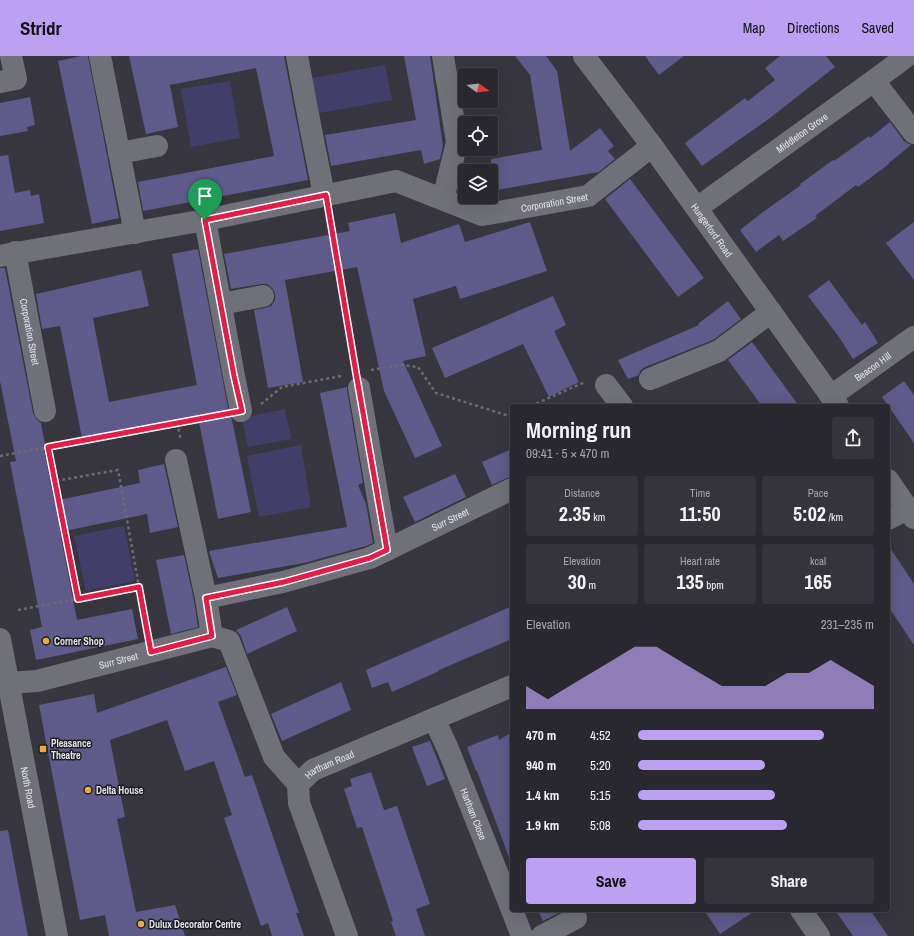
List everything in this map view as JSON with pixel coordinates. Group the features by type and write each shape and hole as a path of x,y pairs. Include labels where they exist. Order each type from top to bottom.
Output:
{"street":[{"path":"0,82 16,79 11,56"},
{"path":"100,56 135,232"},
{"path":"297,56 310,130 325,195"},
{"path":"443,56 457,142 443,199"},
{"name":"Hungerford Road","path":"584,56 652,146 835,401"},
{"path":"888,65 914,133"},
{"name":"Middleton Grove","path":"697,208 888,65"},
{"path":"119,154 157,146"},
{"name":"Corporation Street","path":"45,411 8,254 205,220 396,181 482,215 588,196 652,146"},
{"path":"205,220 242,411"},
{"path":"221,304 263,296"},
{"path":"650,379 719,351 770,312"},
{"name":"Beacon Hill","path":"835,401 914,337"},
{"path":"358,381 387,550"},
{"path":"606,385 620,404"},
{"path":"176,460 206,598 212,636 229,641 274,757 298,784"},
{"path":"890,483 911,513 890,518"},
{"name":"Surr Street","path":"206,598 284,582 370,558 510,490"},
{"name":"Surr Street","path":"9,683 37,681 212,636"},
{"name":"North Road","path":"0,639 57,936"},
{"name":"Hartham Road","path":"347,936 299,803 298,784 313,770 510,687"},
{"name":"Hartham Close","path":"434,718 448,749 510,905"},
{"name":"Hartham Close","path":"513,912 522,936"},
{"path":"802,912 819,936"},
{"path":"542,936 576,918"}],"path":[{"path":"325,195 358,381"},
{"path":"0,456 242,411 258,406 282,387 358,381 402,365 418,367 436,393 510,415"},
{"path":"536,404 590,380 606,385"},
{"path":"48,447 56,481 78,599"},
{"path":"56,481 118,470 151,652"},
{"path":"18,610 139,587"}],"shaded area":[{"path":"385,65 392,100 319,113 312,78"},
{"path":"230,81 240,138 191,147 181,89"},
{"path":"285,409 291,439 248,447 242,418"},
{"path":"301,445 311,507 259,517 247,456"},
{"path":"124,526 135,581 86,591 74,536"}],"building":[{"path":"88,56 119,218 92,224 58,61"},
{"path":"129,56 284,56 308,180 143,211 138,182 274,156 256,68 170,85 178,127 146,134"},
{"path":"404,56 430,56 443,146 440,159 424,164 421,150 331,166 325,135 416,120"},
{"path":"515,56 546,56 557,71 570,151 600,128 614,146 608,151 615,159 599,172 498,190 498,164 491,164 491,159 542,150 530,75"},
{"path":"645,56 684,56 659,75"},
{"path":"780,56 826,56 835,67 770,118 702,166 685,143 745,98 748,101 775,80 765,68"},
{"path":"30,97 35,125 27,127 28,131 0,136 0,103"},
{"path":"890,122 904,141 911,145 889,164 858,187 856,185 815,216 817,218 783,241 779,235 756,252 740,230 833,160 834,161 869,136 870,138"},
{"path":"8,155 15,193 30,190 31,196 39,194 44,223 0,231 0,156"},
{"path":"630,179 704,278 678,297 605,199"},
{"path":"395,213 401,243 459,224 465,242 530,222 547,271 460,299 456,286 413,299 426,356 403,361 442,446 415,458 384,391 357,267 285,280 303,382 268,388 254,310 271,306 275,300 275,293 267,284 231,289 224,254 350,231 348,223"},
{"path":"914,222 914,280 886,243"},
{"path":"198,249 229,413 232,420 251,512 218,519 198,417 129,430 128,428 82,438 60,326 42,329 36,294 141,270 149,306 93,318 109,402 197,385 172,254"},
{"path":"0,268 5,268 33,413 36,419 41,423 45,445 43,445 54,501 140,483 138,470 164,464 178,527 150,533 147,514 60,532 77,620 132,609 138,639 36,660 30,630 42,627 10,462 16,461 0,381"},
{"path":"829,280 862,325 865,322 878,343 853,359 839,337 808,296"},
{"path":"553,296 566,325 554,331 579,382 549,397 523,344 445,378 432,348"},
{"path":"728,301 741,319 713,340 645,367 640,371 639,375 628,379 618,360 699,325 698,324"},
{"path":"752,342 798,404 761,404 728,360"},
{"path":"904,381 914,395 914,443 890,408 890,404 887,404 882,397"},
{"path":"347,387 363,483 358,485 366,504 373,543 304,563 218,578 209,551 347,527 320,393"},
{"path":"510,450 510,477 492,485 482,462"},
{"path":"455,474 466,497 415,522 403,497"},
{"path":"890,548 914,584 914,645 890,609"},
{"path":"184,555 194,600 198,627 171,634 156,560"},
{"path":"287,607 297,631 247,654 241,636 236,630"},
{"path":"510,607 510,640 392,692 388,682 372,688 366,670"},
{"path":"226,667 237,695 218,702 245,777 252,775 299,913 296,913 304,936 272,936 268,923 261,926 224,818 232,815 214,761 185,771 167,720 110,740 125,817 117,819 136,912 175,905 185,936 109,936 105,915 80,920 39,705 94,694 97,713"},
{"path":"341,682 351,710 282,741 271,714"},
{"path":"510,733 510,860 467,747 498,735 499,740"},
{"path":"430,741 445,779 427,786 412,747"},
{"path":"371,772 384,810 397,806 430,904 416,909 425,936 396,936 391,922 393,921 362,827 357,828 344,789 352,786 350,779"},
{"path":"8,830 28,936 0,936 0,831"},
{"path":"539,912 560,912 543,921"},
{"path":"705,912 753,912 720,934"},
{"path":"836,912 871,912 888,936 853,936"}],"place":[{"name":"Corner Shop","path":"46,641"},
{"name":"Pleasance Theatre","path":"43,749"},
{"name":"Delta House","path":"88,790"},
{"name":"Dulux Decorator Centre","path":"141,924"}],"route":[{"path":"326,195 387,550 370,558 284,582 206,598 212,636 151,652 139,587 78,599 56,481 48,447 242,411 205,220 326,195"}]}
